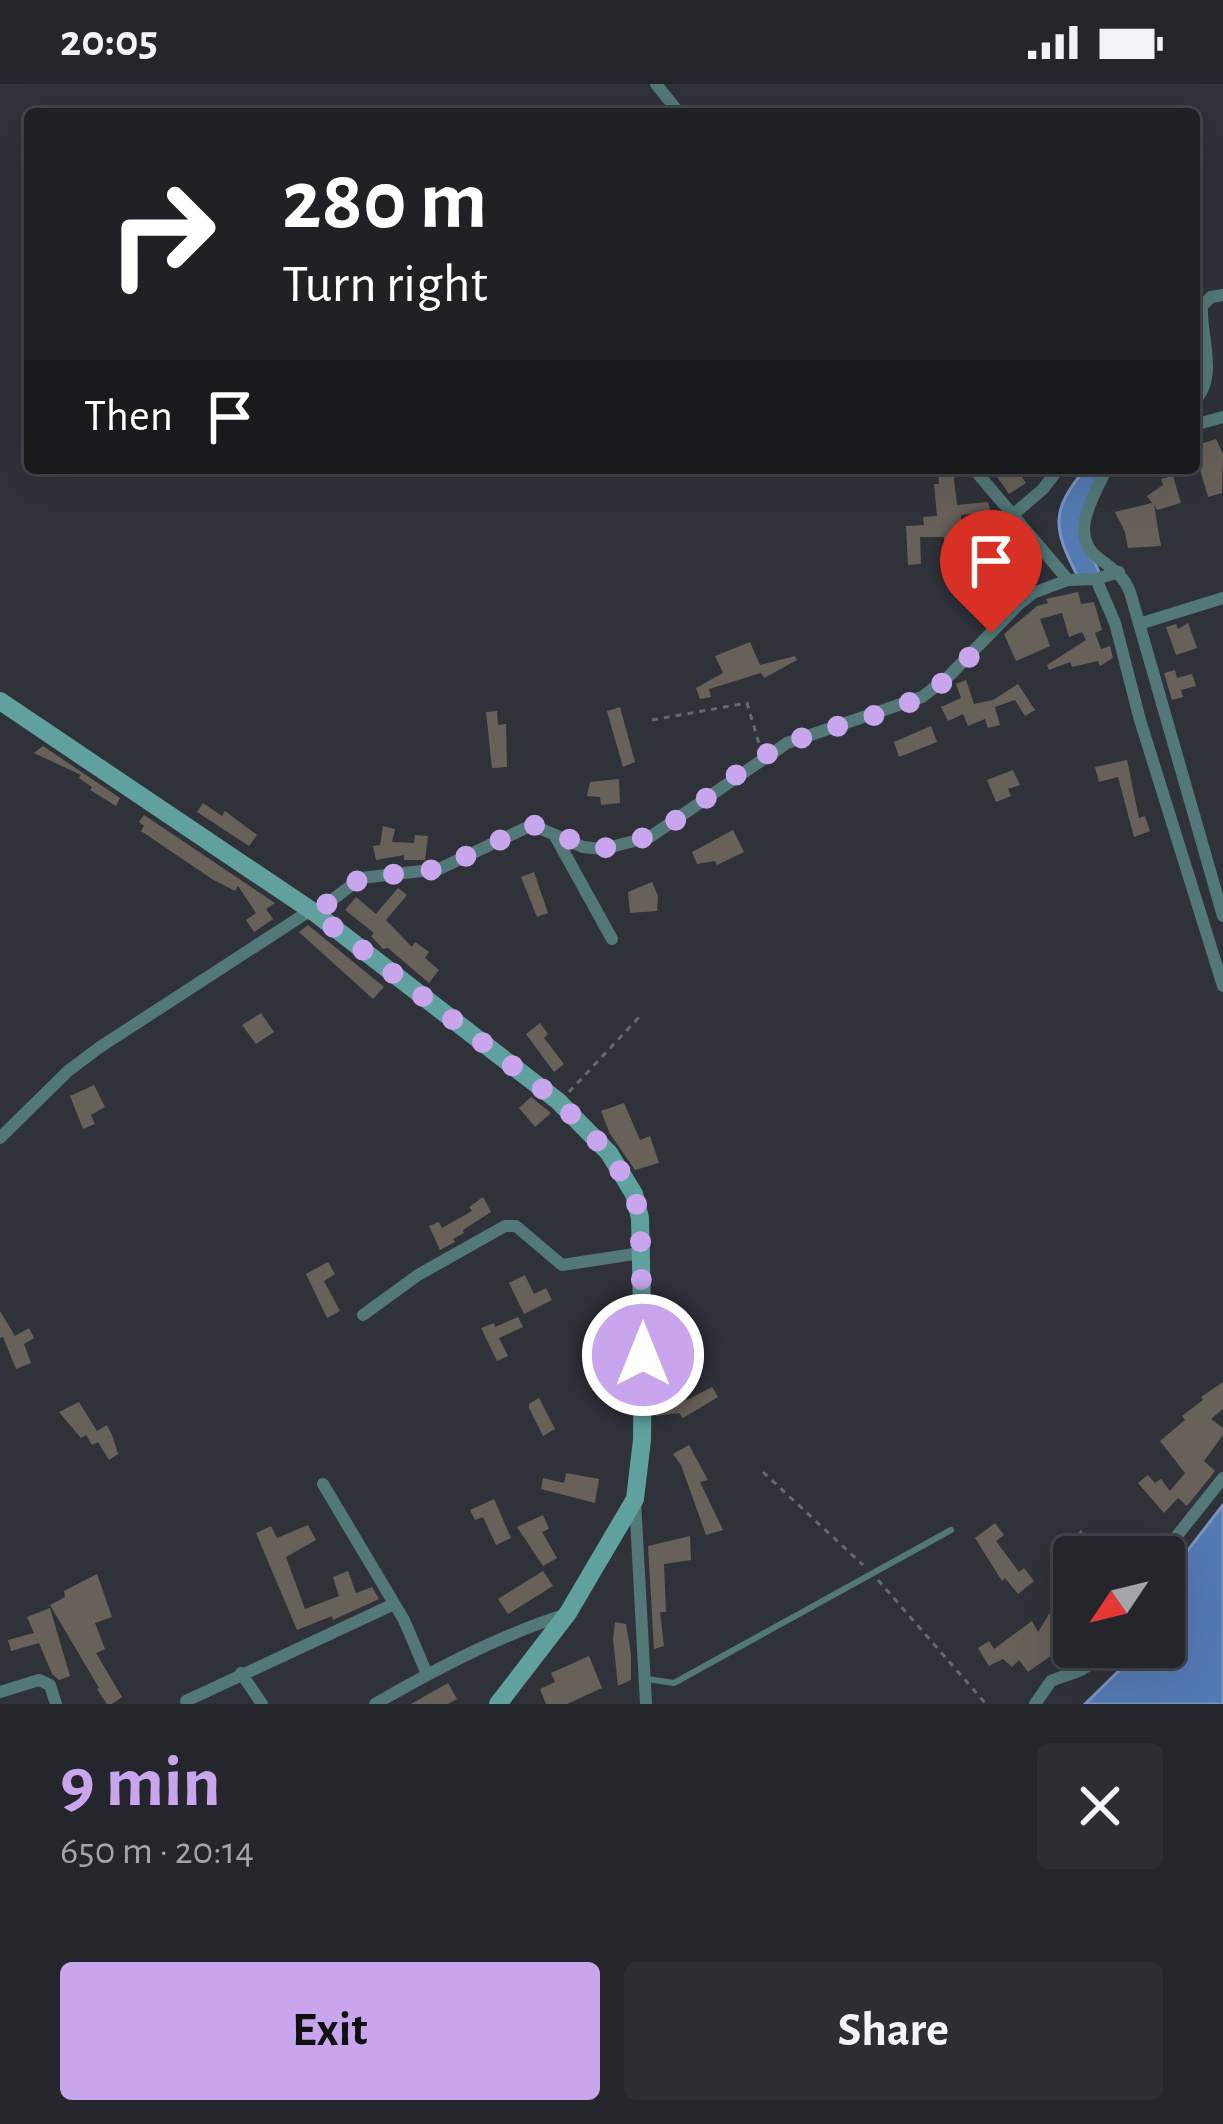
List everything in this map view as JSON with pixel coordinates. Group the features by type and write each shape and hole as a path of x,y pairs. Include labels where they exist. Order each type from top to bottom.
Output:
{"main road":[{"path":"0,701 313,912 558,1101 589,1129 623,1173 640,1218 642,1440 635,1498 568,1613 498,1704"}],"street":[{"path":"656,84 675,108"},
{"path":"1200,393 1208,365 1202,306 1211,297 1223,295"},
{"path":"978,474 1068,580"},
{"path":"1015,514 1054,474"},
{"path":"1104,474 1085,513 1086,542 1096,556 1119,572 1130,592 1223,916"},
{"path":"0,1138 100,1046 361,878 439,869 532,825 567,841 603,849 650,837 787,743 922,697 1033,593 1068,580 1119,572"},
{"path":"1096,579 1115,623 1140,720 1223,986"},
{"path":"1139,624 1223,598"},
{"path":"551,830 612,939"},
{"path":"363,1316 418,1275 505,1226 516,1226 562,1265 641,1253"},
{"path":"1177,1536 1223,1478"},
{"path":"322,1484 394,1604 427,1674"},
{"path":"635,1498 646,1704"},
{"path":"186,1701 394,1604"},
{"path":"375,1704 427,1674 568,1613"},
{"path":"1035,1704 1051,1681 1071,1677 1084,1668"},
{"path":"241,1673 262,1704"},
{"path":"0,1691 45,1681 56,1704"}],"lane":[{"path":"646,1679 674,1684 951,1530"}],"path":[{"path":"652,720 747,703 762,757"},
{"path":"558,1101 642,1014"},
{"path":"763,1472 873,1575 986,1704"}],"water":[{"path":"1082,474 1107,474 1082,533 1102,579 1077,575 1063,544 1059,520 1066,496"},
{"path":"1223,1505 1223,1704 1085,1704 1122,1668 1185,1668 1185,1554"}],"building":[{"path":"1216,439 1223,454 1222,493 1208,497 1200,469 1200,444"},
{"path":"938,474 953,474 957,505 988,502 991,512 961,515 961,575 948,575 949,543 944,543 944,537 920,537 921,564 908,565 906,526 924,525 923,517 937,516 934,484 939,484"},
{"path":"995,474 1020,474 1026,483 1009,494"},
{"path":"1173,476 1181,503 1157,510 1154,505 1161,546 1128,548 1115,512 1152,503 1147,496 1163,485 1161,479"},
{"path":"1078,592 1081,604 1094,602 1102,630 1095,633 1101,649 1110,646 1113,658 1100,666 1098,661 1072,667 1070,662 1049,670 1047,665 1086,640 1082,632 1069,637 1062,613 1040,619 1050,646 1016,661 1004,634 1037,606 1048,603 1046,599"},
{"path":"1188,623 1197,648 1176,655 1166,627 1176,624 1178,629"},
{"path":"750,642 760,665 795,656 797,660 764,678 761,673 709,689 711,697 700,699 696,688 723,673 715,656"},
{"path":"1175,670 1177,678 1192,674 1196,686 1181,690 1183,697 1172,700 1164,673"},
{"path":"966,680 974,704 993,700 1018,684 1035,710 1025,716 1015,700 995,707 1000,725 988,728 985,719 968,726 963,714 948,721 941,707 961,698 956,684"},
{"path":"620,707 635,762 623,767 607,711"},
{"path":"497,711 498,725 506,724 507,767 492,768 486,712"},
{"path":"931,726 937,742 899,757 894,742"},
{"path":"43,746 120,798 116,806 90,790 81,775 34,753"},
{"path":"1127,760 1139,818 1145,816 1150,831 1134,837 1118,777 1099,782 1095,767"},
{"path":"1013,770 1020,785 1008,789 1011,796 996,802 987,780"},
{"path":"619,779 620,803 601,805 600,797 587,796 590,782"},
{"path":"203,803 222,816 225,811 257,835 249,846 197,812"},
{"path":"144,815 275,903 266,909 273,919 254,932 246,920 256,913 238,886 235,891 212,879 141,831 144,826 139,822"},
{"path":"383,826 395,829 392,842 414,843 415,835 428,836 425,860 404,860 404,855 376,860 373,846 380,845"},
{"path":"733,830 744,852 717,865 715,861 697,864 692,852"},
{"path":"534,872 548,913 537,917 521,877"},
{"path":"652,882 657,911 630,913 628,892"},
{"path":"398,888 407,895 386,920 412,947 415,942 429,952 425,958 439,970 429,983 388,948 383,949 371,936 374,933 345,910 356,897 376,914"},
{"path":"308,925 384,987 373,999 299,932"},
{"path":"261,1013 274,1032 256,1044 242,1025"},
{"path":"540,1023 548,1034 544,1038 564,1064 554,1072 526,1034"},
{"path":"94,1085 105,1107 91,1115 95,1124 83,1129 70,1096"},
{"path":"531,1097 551,1113 535,1127 519,1108"},
{"path":"624,1103 640,1140 650,1136 659,1163 635,1170 610,1134 601,1111"},
{"path":"483,1197 491,1212 440,1250 429,1226 439,1222 442,1228 472,1211 469,1207"},
{"path":"328,1262 335,1274 324,1281 340,1311 327,1318 306,1274"},
{"path":"525,1275 534,1294 546,1288 552,1300 524,1314 509,1283"},
{"path":"0,1311 15,1336 29,1328 34,1338 24,1344 31,1363 16,1369 0,1338"},
{"path":"518,1317 523,1327 499,1338 508,1356 497,1361 481,1328"},
{"path":"656,1321 662,1321 663,1336 687,1331 689,1342 664,1347 672,1383 682,1381 687,1400 712,1387 718,1397 683,1418 679,1413 656,1416"},
{"path":"1223,1382 1223,1409 1211,1419 1223,1428 1223,1435 1204,1461 1215,1471 1187,1506 1178,1498 1164,1513 1138,1483 1148,1475 1155,1483 1161,1479 1170,1491 1185,1473 1160,1441 1185,1420 1182,1416 1201,1397"},
{"path":"539,1398 555,1429 543,1436 529,1408"},
{"path":"79,1402 97,1431 107,1425 118,1454 109,1460 98,1442 92,1445 86,1435 81,1438 59,1412"},
{"path":"689,1445 708,1480 700,1482 723,1530 706,1535 673,1454"},
{"path":"566,1473 599,1479 595,1503 541,1489 543,1478 564,1483"},
{"path":"494,1499 511,1538 496,1545 483,1517 475,1520 470,1510"},
{"path":"543,1515 549,1529 542,1532 557,1558 543,1566 517,1527"},
{"path":"995,1523 1004,1535 996,1541 1019,1572 1024,1568 1034,1581 1018,1594 1005,1578 1002,1581 975,1538"},
{"path":"308,1525 316,1540 286,1557 305,1609 339,1596 333,1577 348,1571 356,1593 372,1587 379,1599 297,1630 256,1533 271,1526 277,1538"},
{"path":"690,1536 691,1560 664,1564 666,1612 660,1612 664,1646 654,1649 648,1546"},
{"path":"543,1571 553,1586 508,1614 498,1599"},
{"path":"97,1574 112,1617 95,1623 105,1649 96,1653 122,1697 112,1704 97,1689 50,1605 65,1597 64,1591"},
{"path":"50,1608 70,1676 59,1680 39,1643 11,1651 8,1640 34,1633 27,1617"},
{"path":"1053,1612 1053,1654 1028,1672 1019,1660 1012,1667 1003,1659 989,1666 978,1648 989,1641 994,1649 1032,1621 1038,1632"},
{"path":"615,1622 626,1624 631,1654 631,1680 618,1686 613,1639"},
{"path":"589,1656 602,1688 567,1704 546,1704 540,1689 555,1682 551,1673"},
{"path":"448,1683 457,1699 448,1704 411,1704"}],"route":[{"path":"643,1355 640,1218 634,1194 609,1153 558,1101 315,913 361,878 439,869 523,827 542,826 567,841 603,849 650,837 787,743 922,697 991,633"}]}
